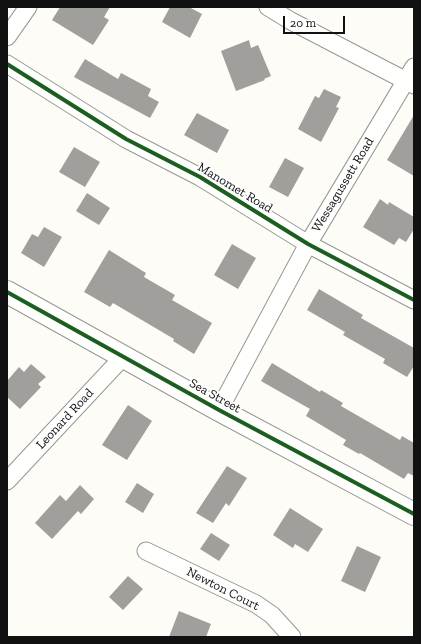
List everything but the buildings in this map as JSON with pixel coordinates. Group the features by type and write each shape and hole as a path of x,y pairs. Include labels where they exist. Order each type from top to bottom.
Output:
{"street":[{"path":"7,37 28,7"},
{"path":"268,7 291,20 411,78"},
{"name":"Manomet Road","path":"7,64 126,139 200,177 308,244 414,300"},
{"name":"Wessagussett Road","path":"219,410 308,244 411,78"},
{"name":"Sea Street","path":"7,292 219,410 414,514"},
{"name":"Leonard Road","path":"7,481 123,357"},
{"name":"Newton Court","path":"146,551 256,604 272,615 292,637"}],"cycle path":[{"path":"7,64 126,139 200,177 308,244 414,300"},
{"path":"7,292 219,410 414,514"}]}
